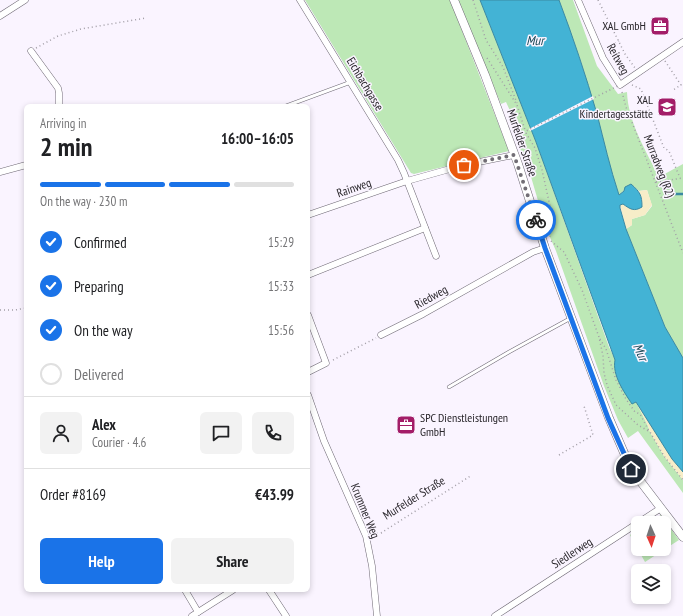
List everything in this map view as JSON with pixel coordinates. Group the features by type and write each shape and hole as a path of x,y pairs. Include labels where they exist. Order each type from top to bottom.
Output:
{"street":[{"path":"0,16 25,0"},
{"name":"Eichbachgasse","path":"300,0 398,160 407,181"},
{"name":"Murfelder Straße","path":"454,0 485,75 545,248 608,418 631,469 683,537"},
{"name":"Reitweg","path":"580,1 603,58 622,83"},
{"path":"622,83 683,42"},
{"path":"31,51 58,88 59,104"},
{"name":"Rainweg","path":"310,214 407,181 464,165 514,155"},
{"path":"0,172 24,166"},
{"path":"407,181 436,256"},
{"path":"310,273 425,228"},
{"name":"Riedweg","path":"381,335 424,314 533,252 545,248"},
{"path":"310,320 326,363 310,371"},
{"name":"Krummer Weg","path":"310,401 324,441 366,536 372,566 377,616"},
{"name":"Siedlerweg","path":"495,616 661,508"},
{"path":"186,592 198,612"},
{"path":"192,616 230,592"},
{"path":"270,592 286,616"}],"lane":[{"path":"291,104 351,82"},
{"path":"450,387 571,318"}],"path":[{"path":"472,0 486,40 503,67 516,98 526,132 535,148 542,170 550,206 551,240 564,252 582,290 599,337 603,356 604,373 616,405 627,417 650,432"},
{"path":"598,0 625,54 639,72"},
{"path":"31,51 58,36 81,29 146,18"},
{"path":"608,47 618,41"},
{"path":"483,54 492,65 517,105"},
{"path":"663,56 681,85 673,90"},
{"path":"516,136 622,83 641,89 664,148 669,151 680,178"},
{"name":"Murradweg (R2)","path":"622,83 626,107 683,253"},
{"path":"656,182 683,178"},
{"path":"0,310 24,308"},
{"path":"326,363 381,335"},
{"path":"599,337 612,364 612,371 626,399 635,412 640,414 664,456 683,480"},
{"path":"559,455 593,435 584,406"},
{"name":"Murfelder Straße","path":"366,536 381,533 472,474"}],"green space":[{"path":"305,0 450,0 509,151 414,174 411,173"},
{"path":"457,0 480,0 536,142 609,347 650,432 664,456 683,480 683,493 638,431 628,438 618,420 604,386 556,251 546,228 529,170 522,155 518,139 520,133 506,102 501,104"},
{"path":"559,0 573,0 597,66 618,94 627,92 628,103 634,125 643,147 659,177 683,164 683,358 665,327 626,229 632,225 632,219 645,215 652,206 647,190 639,191 631,184 619,195 607,158 597,115 581,62"},
{"path":"671,529 679,540 671,545"},
{"path":"642,556 654,556 645,562"}],"sand":[{"path":"647,190 652,205 645,215 632,219 632,225 626,229 620,205 623,204 634,210 639,209 642,207 642,201 639,191"},
{"path":"636,402 672,459 683,472 683,480 664,456 650,432"}],"water":[{"name":"Mur","path":"480,0 559,0 597,114 619,195 624,191 625,187 631,184 642,199 642,207 632,209 623,204 620,205 620,208 626,229 665,327 683,358 683,472 672,459 636,402 632,404 619,383 615,372 615,360 536,142"}],"pier":[{"path":"593,96 594,99 530,131 529,129"}],"waterway":[{"path":"671,194 683,194"}],"way so far":[{"path":"464,165 514,155 536,220"}],"place":[{"name":"XAL GmbH","path":"660,26"},
{"name":"XAL Kindertagesstätte","path":"667,107"},
{"name":"SPC Dienstleistungen GmbH","path":"406,425"}],"route":[{"path":"536,220 608,418 631,469"}]}
